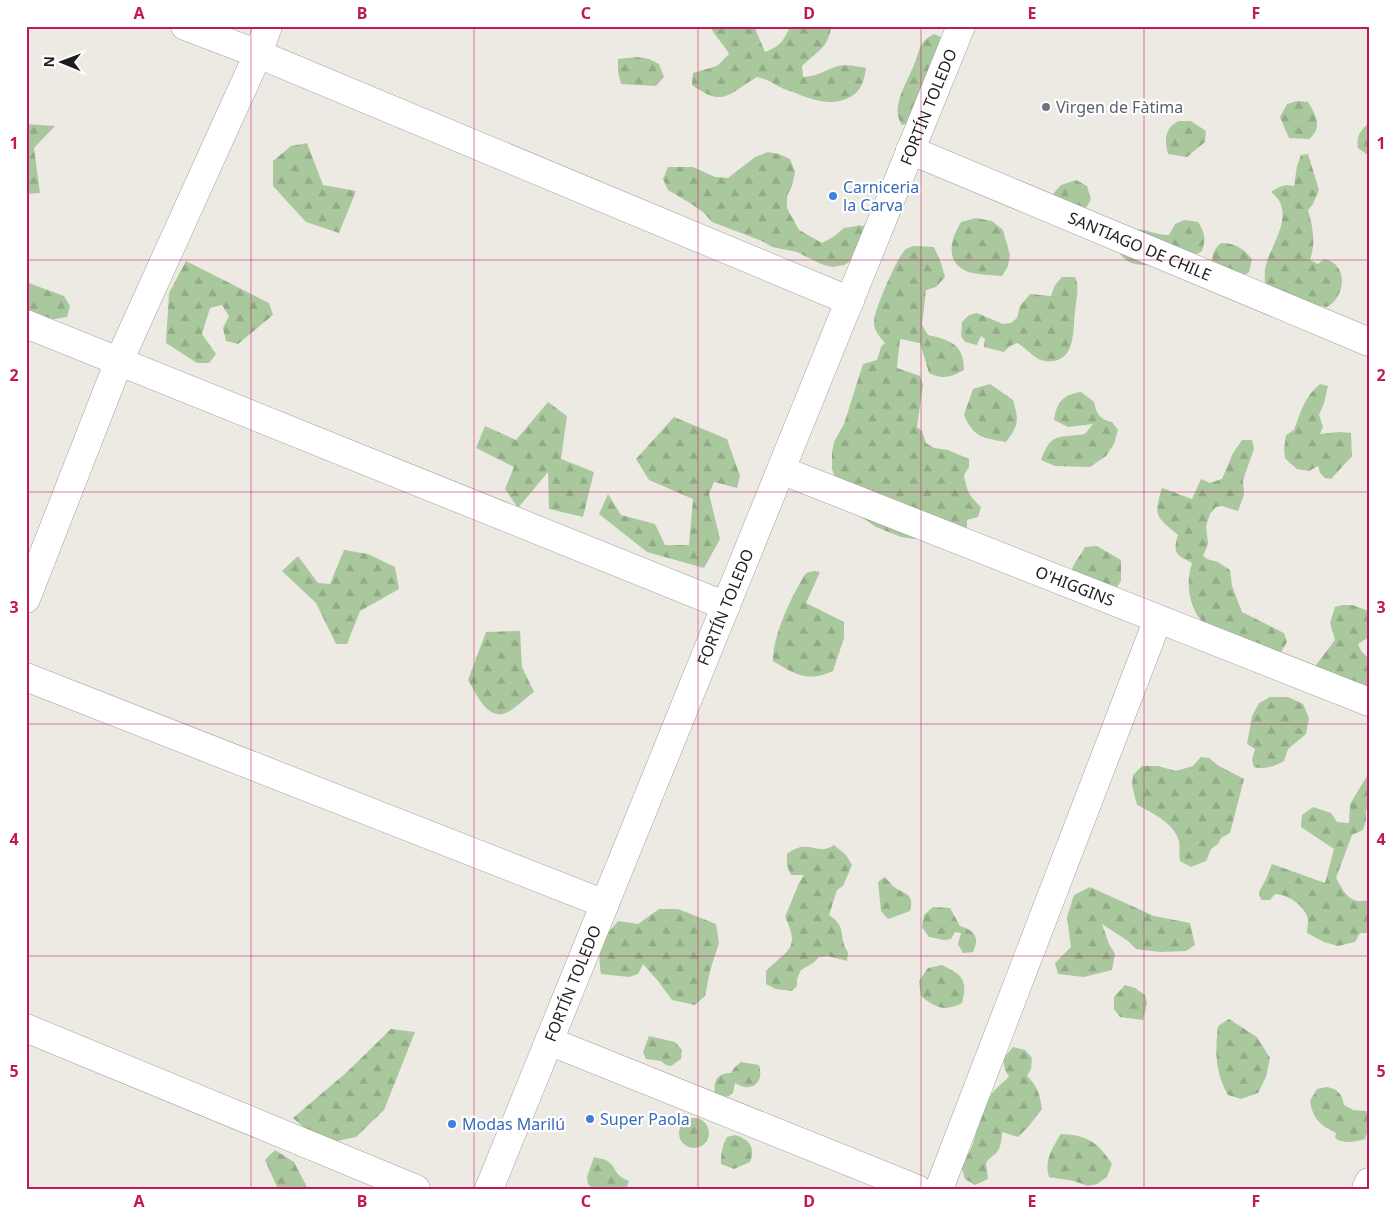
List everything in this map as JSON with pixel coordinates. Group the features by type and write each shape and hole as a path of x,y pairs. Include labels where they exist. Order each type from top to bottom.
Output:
{"street":[{"path":"185,26 258,54 850,301"},
{"path":"26,599 119,361 258,54 268,26"},
{"name":"FORTÍN TOLEDO","path":"489,1189 961,26"},
{"name":"SANTIAGO DE CHILE","path":"910,150 1369,342"},
{"path":"26,324 726,606"},
{"name":"O'HIGGINS","path":"781,470 1369,702"},
{"path":"939,1189 1158,619"},
{"path":"26,677 605,904"},
{"path":"26,1028 416,1189"},
{"path":"549,1042 917,1189"},
{"path":"1366,1189 1369,1182"}],"green space":[{"path":"710,26 756,26 756,31 765,52 781,42 790,26 831,26 825,45 802,66 803,77 844,65 866,68 863,82 851,97 833,102 819,101 806,97 757,77 726,96 712,96 692,85 693,73 717,66 729,54"},
{"path":"934,34 943,38 908,123 902,125 898,110 901,94 923,42"},
{"path":"637,57 649,59 659,64 664,77 656,86 621,84 618,72 618,59"},
{"path":"1297,101 1308,102 1316,117 1316,130 1309,139 1289,138 1280,117 1287,104"},
{"path":"1179,121 1191,121 1206,131 1205,142 1187,157 1168,154 1166,139 1168,130"},
{"path":"1369,123 1369,156 1358,148 1358,140 1359,134"},
{"path":"26,124 55,126 34,148 40,193 26,194"},
{"path":"307,143 323,185 356,191 339,233 306,222 273,186 273,161 291,146"},
{"path":"768,152 790,159 795,172 792,186 787,196 787,208 799,230 822,243 844,228 859,225 871,228 854,259 844,265 832,267 821,264 797,252 772,247 762,241 712,222 703,212 668,190 663,179 668,167 693,167 715,177 728,178 755,157"},
{"path":"1308,154 1319,190 1308,210 1313,235 1310,260 1318,264 1324,259 1332,262 1338,267 1342,281 1338,296 1327,307 1314,305 1265,285 1265,267 1277,237 1282,218 1282,209 1278,200 1271,192 1282,186 1294,186 1301,155"},
{"path":"1076,180 1087,186 1091,200 1083,212 1052,195 1061,185"},
{"path":"976,218 992,221 1003,230 1010,255 1008,266 1002,276 968,272 954,260 952,254 953,241 961,222"},
{"path":"1184,220 1198,222 1203,233 1204,243 1202,251 1195,255 1167,264 1146,265 1129,262 1120,254 1122,231 1136,229 1169,235 1175,224"},
{"path":"1221,243 1238,247 1252,259 1249,272 1239,280 1212,263 1214,252"},
{"path":"913,246 934,247 945,277 936,287 926,290 922,325 928,335 949,341 958,349 963,361 964,370 947,377 929,373 920,343 900,339 897,368 920,376 923,385 917,427 922,431 926,443 934,448 948,450 969,459 969,467 964,475 967,489 981,507 978,517 967,520 967,533 914,539 901,537 876,527 851,510 832,469 834,442 844,424 863,364 877,360 881,347 885,343 874,326 877,308 902,253"},
{"path":"186,261 269,303 273,315 238,344 226,341 223,328 229,316 222,305 210,308 202,334 216,354 209,363 197,363 166,343 169,293"},
{"path":"1062,277 1075,277 1077,289 1072,341 1070,348 1061,358 1054,361 1042,360 1017,343 1010,346 1004,352 984,347 985,339 981,336 977,345 965,342 961,336 962,322 969,315 977,313 1003,324 1011,323 1017,318 1020,306 1030,294 1051,296 1055,285"},
{"path":"26,282 64,296 70,306 67,317 43,321 26,314"},
{"path":"990,384 1013,400 1015,407 1016,427 1006,442 980,436 968,423 964,415 973,389"},
{"path":"1320,384 1328,386 1319,415 1323,427 1320,434 1351,433 1352,456 1331,479 1325,478 1320,473 1318,466 1309,471 1297,469 1285,458 1286,435 1294,430 1307,399"},
{"path":"1081,392 1094,402 1100,416 1112,422 1118,430 1114,444 1106,456 1090,467 1055,466 1041,460 1052,441 1057,438 1085,434 1093,424 1068,427 1054,420 1057,408 1062,400 1069,395"},
{"path":"548,402 567,416 561,459 594,472 583,517 549,509 548,472 518,508 505,489 514,467 476,448 485,426 516,440"},
{"path":"674,417 727,439 740,476 737,488 714,482 709,494 720,539 704,568 647,552 599,514 608,494 621,515 655,524 665,545 689,545 693,499 649,480 636,459"},
{"path":"1242,440 1252,440 1254,449 1243,480 1244,495 1238,511 1222,506 1216,507 1210,514 1206,526 1208,544 1203,556 1218,562 1230,570 1232,586 1242,612 1284,633 1287,642 1278,657 1206,625 1200,619 1192,605 1190,596 1189,579 1192,563 1179,556 1176,550 1178,535 1165,524 1157,511 1162,488 1192,499 1201,479 1210,483 1222,479 1233,453"},
{"path":"1097,546 1121,560 1121,581 1115,590 1070,578 1074,565 1085,547"},
{"path":"344,550 368,554 395,567 399,589 360,611 347,644 336,644 316,603 282,571 298,556 318,583 330,584"},
{"path":"820,572 806,603 844,622 844,638 833,671 824,675 809,677 788,670 773,661 776,639 789,603 806,573"},
{"path":"1352,605 1369,611 1369,637 1358,644 1361,651 1369,659 1369,708 1316,678 1316,665 1335,640 1330,623 1335,607"},
{"path":"520,631 522,667 534,692 508,712 494,713 479,699 468,680 486,632"},
{"path":"1270,697 1288,697 1303,704 1309,718 1306,734 1288,749 1284,761 1269,767 1258,768 1254,767 1252,760 1255,749 1247,744 1252,716 1259,703"},
{"path":"1201,757 1209,758 1219,766 1244,779 1230,833 1221,838 1218,844 1211,849 1206,861 1191,867 1180,861 1179,841 1172,829 1161,819 1137,805 1132,785 1133,775 1142,766 1158,766 1176,771 1193,766"},
{"path":"1369,773 1369,810 1366,810 1363,830 1352,835 1336,878 1345,893 1352,899 1357,901 1369,900 1369,933 1360,933 1355,942 1338,946 1324,942 1307,933 1308,920 1304,910 1295,902 1285,896 1275,894 1270,900 1261,900 1259,892 1272,864 1325,883 1334,849 1301,827 1302,815 1313,807 1331,813 1337,822 1349,823 1350,804"},
{"path":"834,845 846,855 852,865 843,886 837,890 829,915 839,924 841,929 843,942 848,952 847,961 828,956 819,957 801,970 797,979 797,986 792,991 776,989 766,984 766,971 785,953 792,943 790,928 785,917 804,875 791,875 787,866 787,854 801,847 822,849"},
{"path":"884,877 893,886 910,897 910,911 888,919 881,911 878,882"},
{"path":"1090,887 1154,916 1190,923 1195,945 1186,951 1160,952 1136,949 1128,941 1102,924 1109,944 1115,954 1112,970 1084,977 1058,974 1055,963 1071,947 1067,917 1074,895"},
{"path":"933,907 950,908 960,926 973,932 976,942 973,952 963,953 958,944 961,933 955,932 951,939 944,940 929,937 922,927 924,915"},
{"path":"659,909 678,909 716,924 719,943 710,971 705,996 695,1005 672,1000 643,964 638,974 629,977 601,974 600,951 604,940 618,921 638,924"},
{"path":"942,965 959,975 964,984 962,1003 956,1006 945,1008 936,1006 921,996 919,981 928,968"},
{"path":"1125,985 1135,988 1145,995 1147,1003 1143,1020 1120,1017 1114,1009 1114,997"},
{"path":"1229,1019 1257,1037 1270,1058 1266,1077 1258,1093 1241,1099 1228,1095 1218,1070 1216,1044 1218,1026"},
{"path":"391,1029 415,1032 384,1110 356,1137 323,1144 293,1118 347,1072"},
{"path":"649,1036 675,1042 682,1050 681,1059 671,1066 661,1061 646,1059 643,1052"},
{"path":"1013,1047 1025,1050 1032,1058 1031,1069 1027,1076 1038,1091 1042,1109 1018,1137 1002,1132 999,1149 986,1163 988,1179 975,1185 965,1179 961,1166 971,1149 988,1100 995,1090 1009,1077 1005,1070 1003,1059"},
{"path":"741,1062 759,1065 760,1077 758,1082 751,1087 735,1083 733,1093 719,1098 715,1094 715,1082 722,1074 731,1073"},
{"path":"1327,1087 1339,1093 1344,1105 1353,1110 1366,1111 1369,1114 1365,1139 1350,1142 1338,1140 1335,1138 1336,1133 1315,1117 1310,1101 1317,1089"},
{"path":"694,1118 705,1122 709,1133 705,1144 694,1148 683,1144 679,1133 683,1122"},
{"path":"1061,1134 1085,1138 1097,1145 1112,1164 1107,1177 1097,1184 1088,1186 1074,1181 1049,1177 1048,1160"},
{"path":"735,1135 750,1144 752,1157 750,1162 734,1169 721,1164 721,1160 727,1137"},
{"path":"275,1150 294,1162 308,1189 278,1189 265,1160"},
{"path":"594,1157 607,1161 620,1176 629,1181 626,1189 593,1189 588,1184 587,1177"}],"place":[{"name":"Vìrgen de Fàtima","path":"1046,107"},
{"name":"Carniceria la Carva","path":"833,196"},
{"name":"Super Paola","path":"590,1119"},
{"name":"Modas Marilú","path":"452,1124"}]}
